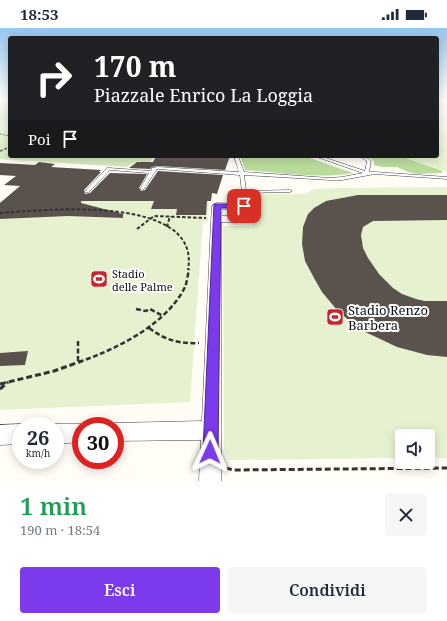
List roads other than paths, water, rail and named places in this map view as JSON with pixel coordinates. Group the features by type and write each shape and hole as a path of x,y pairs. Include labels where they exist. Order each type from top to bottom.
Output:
{"street":[{"path":"210,481 211,219 217,206 244,206"},
{"path":"124,432 211,430"},
{"path":"0,435 12,434"}],"lane":[{"path":"237,158 242,174 244,206"},
{"path":"322,158 367,173 447,178"},
{"path":"365,158 370,161 367,173"},
{"path":"142,189 154,169 158,168 330,179 345,179 367,173"},
{"path":"88,191 109,169 152,172"},
{"path":"244,192 290,191"}],"place":[{"name":"Stadio delle Palme","path":"99,279"},
{"name":"Stadio Renzo Barbera","path":"335,317"}]}
